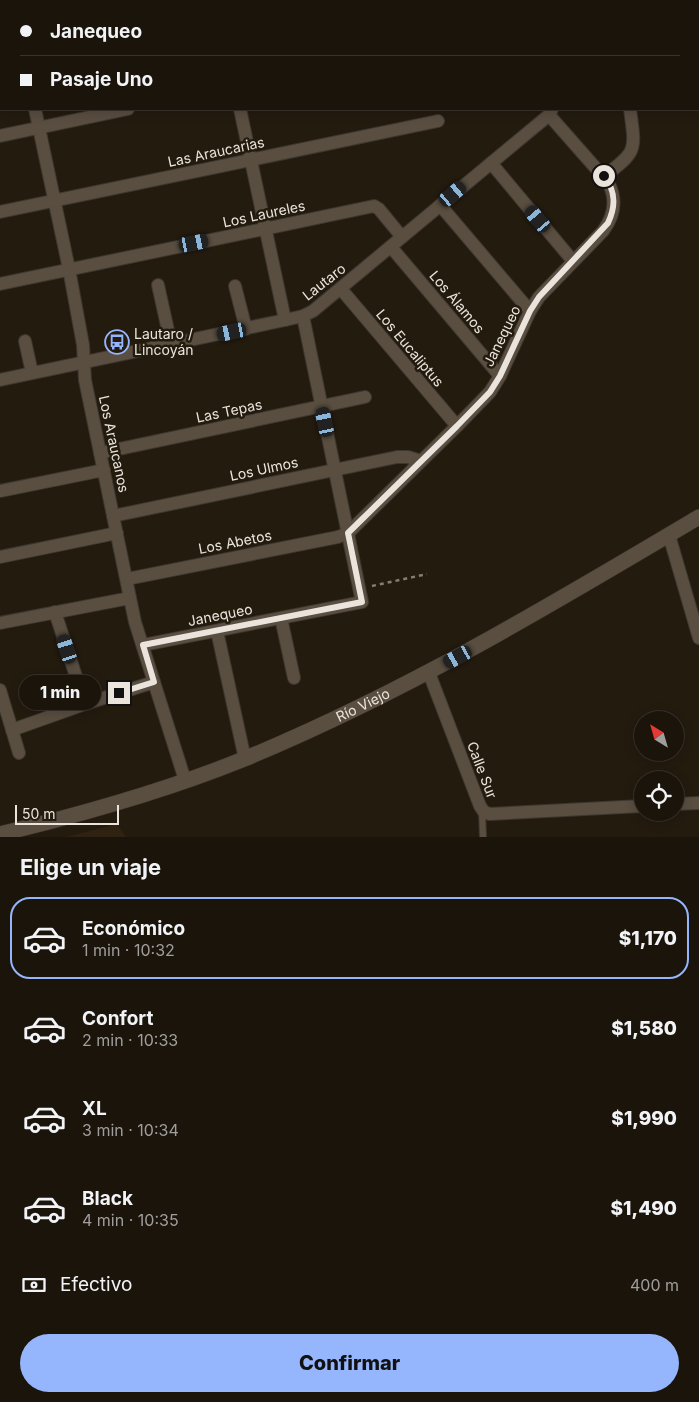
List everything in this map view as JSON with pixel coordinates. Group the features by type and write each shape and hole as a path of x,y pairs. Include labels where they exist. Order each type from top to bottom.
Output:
{"main road":[{"name":"Río Viejo","path":"0,834 125,801 185,780 244,759 355,709 429,672 517,624 699,517"}],"street":[{"name":"Los Araucanos","path":"35,110 69,269 83,345 85,380 130,598 185,780"},
{"path":"0,136 39,128 97,112 118,110"},
{"path":"240,110 285,320"},
{"path":"604,176 622,163 631,152 634,139 630,110"},
{"name":"Janequeo","path":"348,533 490,392 500,376 530,311 539,297 602,230 612,216 614,208 613,194 604,176 551,112"},
{"name":"Lautaro","path":"0,380 303,316 322,305 551,112"},
{"name":"Las Araucarias","path":"0,212 438,121"},
{"path":"491,163 573,261"},
{"path":"440,205 530,311"},
{"name":"Los Laureles","path":"0,284 374,206 378,207 402,237"},
{"name":"Los Álamos","path":"391,247 500,376"},
{"path":"158,285 171,344"},
{"path":"235,286 246,329"},
{"name":"Los Eucaliptus","path":"341,289 457,426"},
{"path":"303,316 359,589"},
{"path":"26,340 32,373"},
{"name":"Las Tepas","path":"100,453 364,398"},
{"name":"Los Ulmos","path":"113,516 402,456 421,461"},
{"path":"0,491 104,470"},
{"path":"0,557 117,533"},
{"name":"Los Abetos","path":"127,579 338,537 348,533"},
{"path":"669,535 699,638"},
{"name":"Janequeo","path":"143,645 362,602 359,589"},
{"path":"0,624 130,598"},
{"path":"55,612 85,704"},
{"path":"281,618 294,678"},
{"path":"217,631 244,759"},
{"name":"Calle Sur","path":"429,672 484,812 490,814 634,806"},
{"path":"12,730 154,682"},
{"path":"0,690 19,753"},
{"path":"684,804 699,803"}],"lane":[{"path":"482,810 483,837"}],"path":[{"path":"359,589 427,574"}],"shaded area":[{"path":"117,824 126,837 66,837"}],"place":[{"name":"Lautaro / Lincoyán","path":"117,342"}],"route":[{"path":"119,693 154,682 143,645 362,602 348,533 490,392 500,376 530,311 539,297 602,230 612,216 614,208 613,194 604,176"}]}
